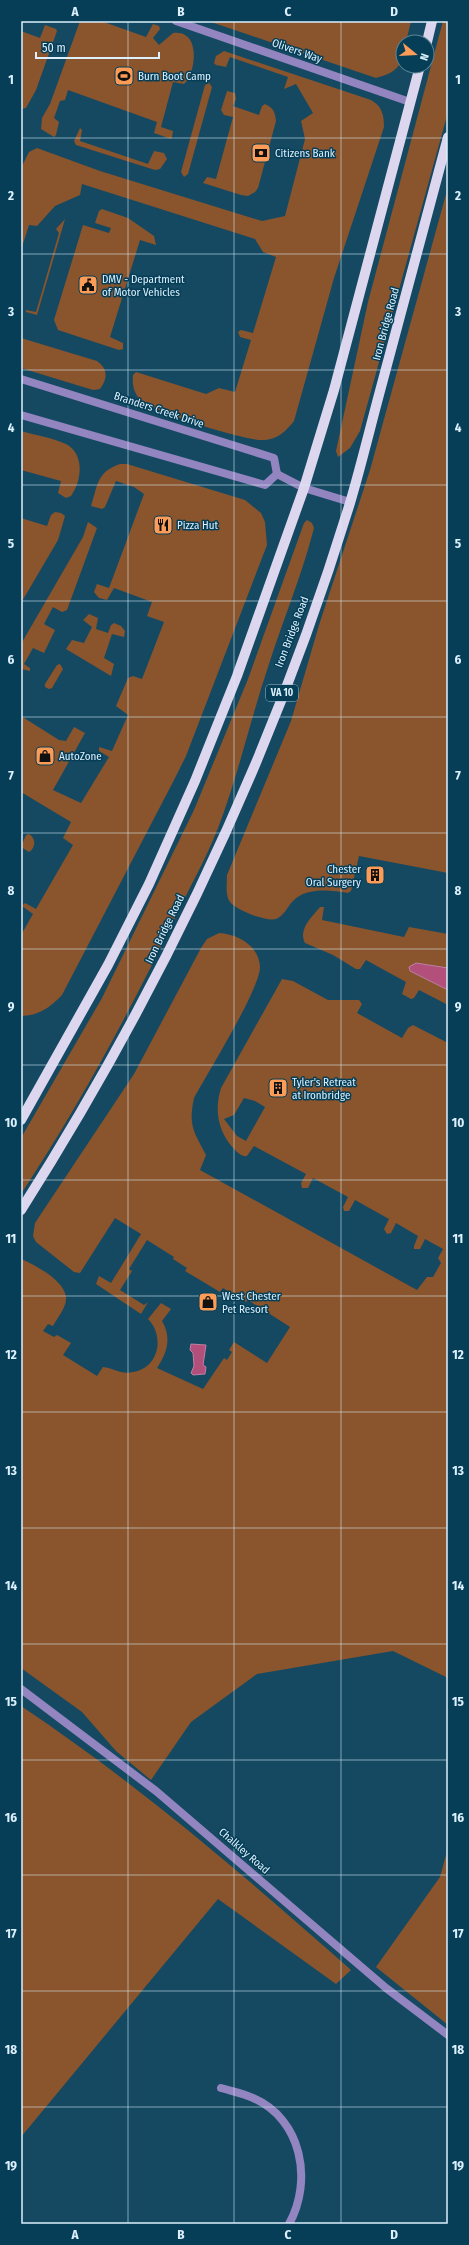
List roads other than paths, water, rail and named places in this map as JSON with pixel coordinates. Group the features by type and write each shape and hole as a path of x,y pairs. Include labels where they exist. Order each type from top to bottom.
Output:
{"main road":[{"path":"428,34 432,21"},
{"path":"21,1120 108,965 158,863 195,781 237,676 304,488 334,390 418,74"},
{"name":"Iron Bridge Road","path":"21,1210 78,1117 131,1023 180,927 223,836 270,726 317,601 350,502 448,137"}],"street":[{"name":"Olivers Way","path":"176,21 410,102"},
{"name":"Branders Creek Drive","path":"21,379 274,458 277,474"},
{"path":"21,415 265,485 277,474 304,488 350,502"},
{"name":"Chalkley Road","path":"21,1689 156,1791 386,1988 448,2035"},
{"path":"221,2088 253,2098 266,2106 287,2127 300,2158 303,2175 299,2204 289,2224"}],"place":[{"name":"Burn Boot Camp","path":"124,76"},
{"name":"Citizens Bank","path":"261,153"},
{"name":"DMV - Department of Motor Vehicles","path":"88,285"},
{"name":"Pizza Hut","path":"163,525"},
{"name":"AutoZone","path":"45,756"},
{"name":"Chester Oral Surgery","path":"375,875"},
{"name":"Tyler's Retreat at Ironbridge","path":"278,1088"},
{"name":"West Chester Pet Resort","path":"208,1302"}]}
